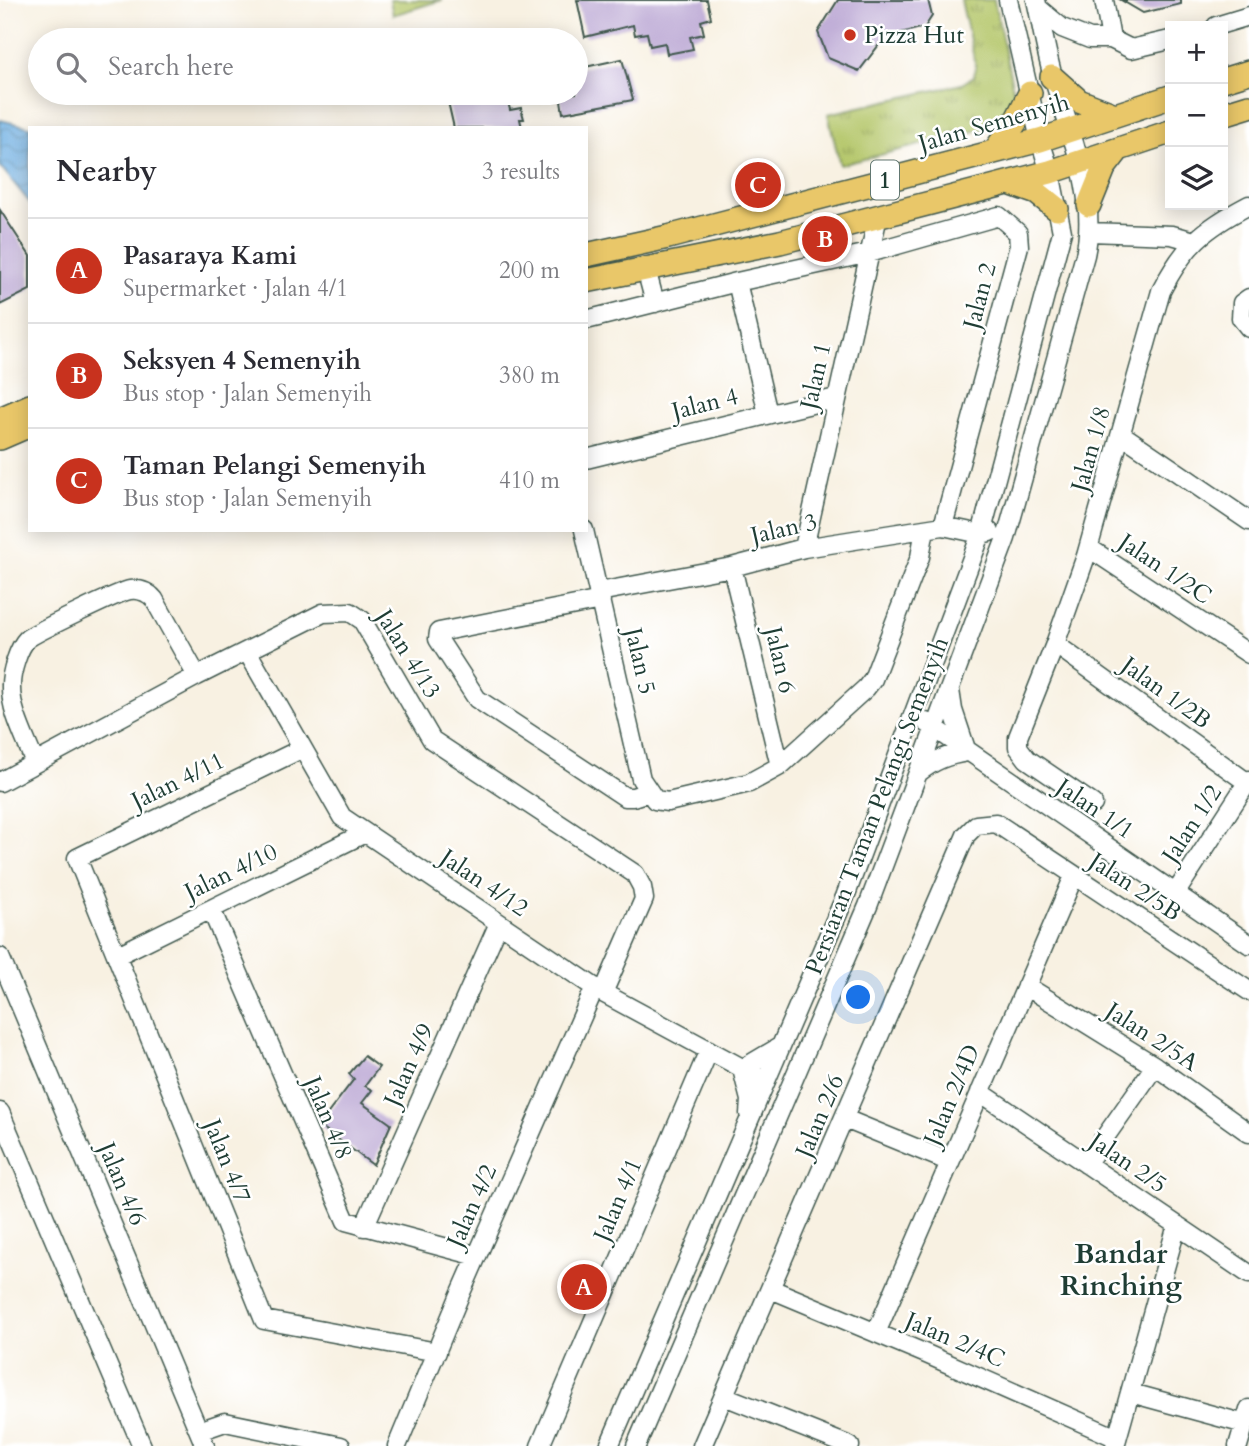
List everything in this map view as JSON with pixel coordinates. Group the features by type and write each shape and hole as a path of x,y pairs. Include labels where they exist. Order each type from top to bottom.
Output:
{"main road":[{"path":"1228,78 1249,72"},
{"path":"1052,77 1079,101 1115,115"},
{"path":"994,152 1015,123 1030,93"},
{"name":"Jalan Semenyih","path":"588,255 668,237 994,152 1165,99"},
{"path":"1228,112 1249,106"},
{"name":"1","path":"588,281 780,242 1050,172 1165,134"},
{"path":"1089,205 1104,168 1118,150"},
{"path":"1009,183 1037,193 1057,209"},
{"path":"0,419 28,407"},
{"path":"0,438 28,426"}],"street":[{"name":"Persiaran Taman Pelangi Semenyih","path":"609,1446 845,897 981,534 1062,232 1008,0"},
{"path":"1104,0 1111,39"},
{"name":"Persiaran Taman Pelangi Semenyih","path":"636,1446 868,906 1013,514 1090,232 1089,205 1070,130 1052,77 1037,4"},
{"path":"1037,4 1062,29 1090,39 1111,39 1131,49 1165,41"},
{"path":"1228,22 1249,16"},
{"name":"Jalan 1/8","path":"1093,804 1027,759 1018,747 1018,737 1089,548 1161,291 1177,260 1200,234 1249,205"},
{"name":"Jalan 1","path":"804,548 878,216"},
{"name":"Jalan 2","path":"869,253 999,216 1018,233 1019,246 943,526"},
{"path":"1090,232 1172,235 1194,242"},
{"path":"588,320 737,282 869,253"},
{"path":"646,268 655,303"},
{"path":"737,282 768,414"},
{"path":"1249,298 1242,303 1241,318 1249,328"},
{"name":"Jalan 4","path":"588,459 836,398"},
{"path":"1121,434 1249,521"},
{"path":"993,574 991,557 981,534 1006,523 1013,514"},
{"name":"Jalan 3","path":"652,796 625,797 477,699 440,645 439,632 732,567 804,548 943,526 981,534"},
{"path":"652,796 668,802 749,783 780,766 870,685 920,557 925,529"},
{"name":"Jalan 5","path":"584,532 641,779 652,796"},
{"name":"Jalan 1/2C","path":"1089,548 1249,654"},
{"name":"Jalan 6","path":"732,567 780,766"},
{"path":"35,763 13,706 11,685 17,660 26,640 52,625 128,590 148,592 197,676"},
{"name":"Jalan 4/13","path":"0,782 197,676 323,613 350,612 362,620 432,740 635,874 642,887 644,899 599,990"},
{"name":"Jalan 1/2B","path":"1055,644 1248,782"},
{"name":"Jalan 4/12","path":"247,652 342,817 599,990 766,1081"},
{"path":"918,773 932,762 967,752 953,710 950,687"},
{"name":"Jalan 1/1","path":"914,714 1249,944"},
{"name":"Jalan 4/11","path":"77,858 301,749"},
{"name":"Jalan 1/2","path":"1175,894 1248,782"},
{"name":"Jalan 2/5B","path":"996,823 1249,991"},
{"name":"Jalan 2/6","path":"702,1446 966,835 976,825 996,823"},
{"name":"Jalan 4/10","path":"118,955 365,833"},
{"name":"Jalan 4/7","path":"77,858 264,1320 437,1352"},
{"name":"Jalan 2/4D","path":"876,1333 1074,876"},
{"name":"Jalan 4/8","path":"211,909 346,1222 477,1256"},
{"name":"Jalan 4/9","path":"364,1227 499,923"},
{"name":"Jalan 4/6","path":"0,957 202,1438"},
{"name":"Jalan 2/5A","path":"1026,986 1155,1066 1249,1133"},
{"name":"Jalan 4/2","path":"397,1446 477,1256 599,990"},
{"path":"748,1121 750,1100 743,1069 781,1046"},
{"name":"Jalan 4/1","path":"540,1446 709,1050"},
{"path":"774,1127 773,1096 766,1081 785,1074 802,1060"},
{"path":"1086,1164 1155,1066"},
{"name":"Jalan 2/5","path":"980,1092 1249,1274"},
{"path":"0,1112 142,1446"},
{"path":"845,1119 950,1162"},
{"path":"1116,1442 1177,1226"},
{"name":"Jalan 2/4C","path":"771,1289 876,1333 1116,1442"},
{"path":"1130,1394 1247,1416 1238,1446"},
{"path":"724,1396 850,1446"},
{"path":"202,1438 225,1422 341,1446"}],"green space":[{"path":"390,0 442,0 393,15"},
{"path":"961,0 994,0 1017,108 1008,123 840,165 828,114 962,84 974,76 976,67"}],"water":[{"path":"0,120 28,127 28,201 0,166"}],"building":[{"path":"577,0 707,0 711,18 701,21 704,34 690,37 693,49 667,54 665,43 650,46 647,33 635,35 633,25 588,36 588,28 583,28"},
{"path":"838,0 928,0 932,16 925,27 885,37 859,71 828,58 818,32"},
{"path":"1121,0 1181,0 1181,4 1143,13"},
{"path":"622,59 633,100 563,113 562,105 588,105 588,66"},
{"path":"449,105 509,105 510,110 521,108 524,119 520,119 522,126 454,126"},
{"path":"0,210 28,253 28,291 0,305"},
{"path":"364,1056 379,1067 365,1086 372,1090 362,1103 391,1124 373,1165 319,1125 354,1079 349,1074"}],"place":[{"name":"Pizza Hut","path":"850,35"},
{"name":"Taman Pelangi Semenyih","path":"758,185"},
{"name":"Seksyen 4 Semenyih","path":"825,239"},
{"name":"Pasaraya Kami","path":"584,1287"}],"district":[{"name":"Bandar Rinching","path":"1121,1270"}]}
